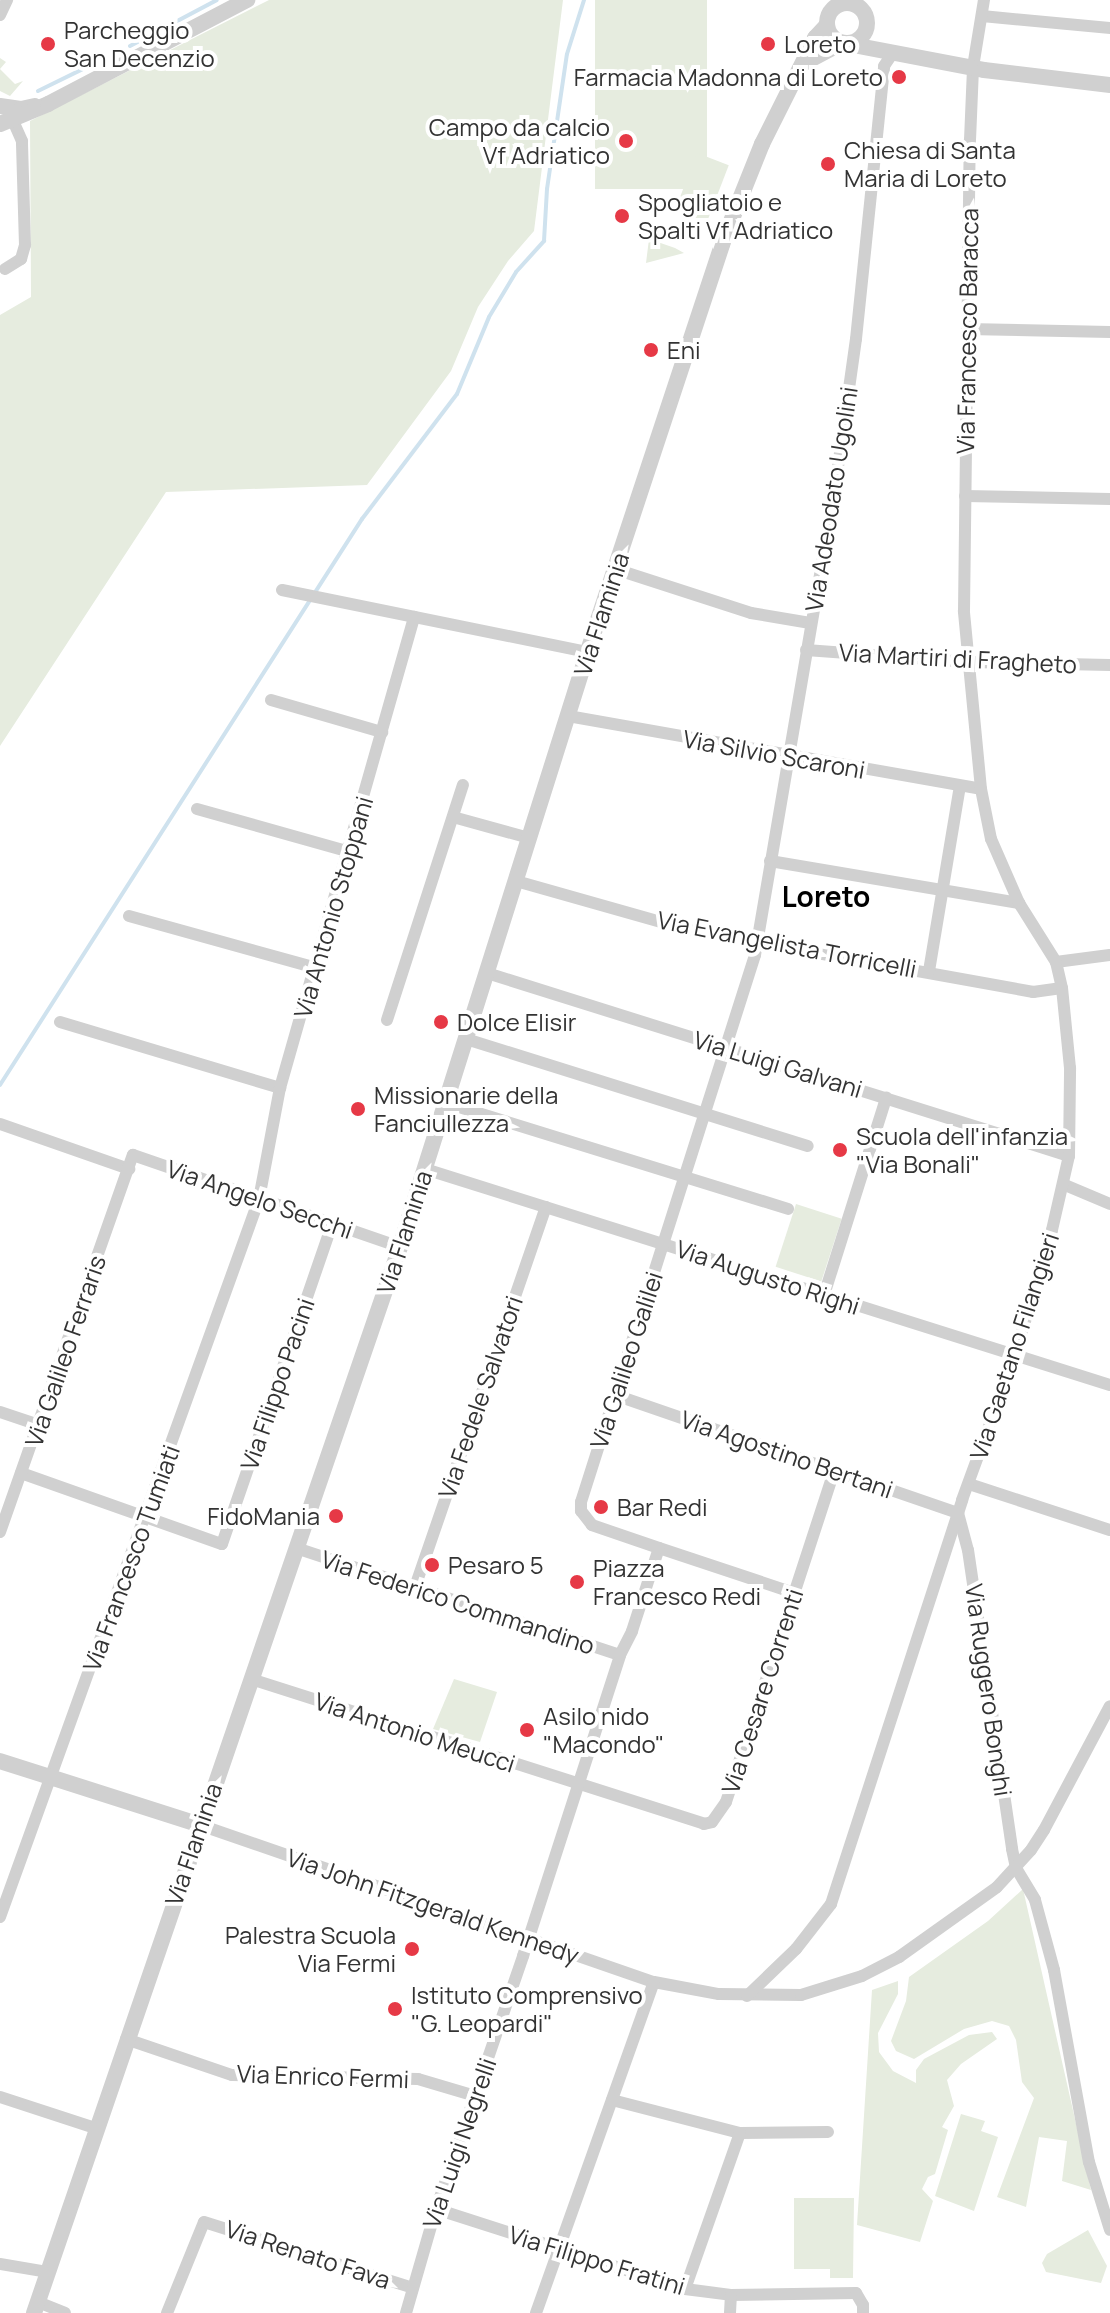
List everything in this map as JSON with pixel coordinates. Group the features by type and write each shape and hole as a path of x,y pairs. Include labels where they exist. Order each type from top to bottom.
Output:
{"street":[{"path":"0,15 7,0"},
{"path":"5,269 21,259 25,245 22,141 6,122 48,104 247,0"},
{"path":"817,0 834,39 844,43 973,67 1110,85"},
{"name":"Via Francesco Baracca","path":"968,662 964,611 973,67 984,0"},
{"path":"806,62 859,39 866,28 865,15 851,2 832,9 826,24"},
{"path":"982,16 1110,28"},
{"name":"Via Flaminia","path":"36,2307 400,1247 588,652 722,244 762,144 806,62 815,38 826,24"},
{"name":"Via Adeodato Ugolini","path":"757,943 856,339 884,66 892,54"},
{"path":"0,106 21,109 48,104"},
{"path":"967,329 1110,332"},
{"path":"965,496 1110,499"},
{"path":"615,569 751,613 810,623"},
{"path":"282,590 588,652"},
{"name":"Via Antonio Stoppani","path":"259,1199 280,1088 350,852 414,617"},
{"name":"Via Martiri di Fragheto","path":"806,650 968,662 1110,665"},
{"name":"Via Gaetano Filangieri","path":"747,1996 796,1949 831,1904 958,1513 1015,1355 1065,1185 1069,1156 1070,1068 1062,988 1056,962 1019,903 991,839 981,789 968,662"},
{"path":"271,700 382,732"},
{"name":"Via Silvio Scaroni","path":"568,716 981,789"},
{"path":"387,1020 463,785"},
{"path":"929,971 960,786"},
{"path":"197,809 350,852"},
{"path":"453,817 529,838"},
{"path":"770,861 1019,903"},
{"name":"Via Evangelista Torricelli","path":"516,881 689,930 1033,992 1062,988"},
{"path":"129,916 316,968"},
{"name":"Via Galileo Galilei","path":"659,1548 592,1525 584,1519 581,1502 757,943"},
{"path":"1056,962 1110,955"},
{"name":"Via Luigi Galvani","path":"487,973 1069,1156"},
{"path":"60,1022 280,1088"},
{"path":"466,1039 808,1146"},
{"path":"824,1295 886,1098"},
{"path":"446,1103 788,1209"},
{"path":"0,1124 129,1169"},
{"name":"Via Angelo Secchi","path":"129,1169 133,1155 400,1247"},
{"name":"Via Galileo Ferraris","path":"0,1532 129,1169"},
{"name":"Via Augusto Righi","path":"425,1169 1110,1385"},
{"path":"1065,1185 1110,1204"},
{"name":"Via Francesco Tumiati","path":"0,1917 259,1199"},
{"name":"Via Fedele Salvatori","path":"415,1587 546,1207"},
{"name":"Via Filippo Pacini","path":"146,1516 222,1544 332,1224"},
{"name":"Via Agostino Bertani","path":"615,1395 958,1513"},
{"path":"0,1412 39,1425"},
{"name":"Via Cesare Correnti","path":"579,1783 704,1824 712,1822 726,1802 834,1471"},
{"path":"21,1473 146,1516"},
{"path":"969,1484 1109,1527"},
{"name":"Via Ruggero Bonghi","path":"958,1513 968,1550 1016,1868"},
{"name":"Via Federico Commandino","path":"296,1548 620,1655"},
{"path":"620,1655 632,1631 659,1548 794,1593"},
{"name":"Via Luigi Negrelli","path":"406,2313 436,2209 620,1655"},
{"name":"Via Antonio Meucci","path":"251,1679 579,1783"},
{"name":"Via John Fitzgerald Kennedy","path":"200,1825 654,1982 690,1990 747,1996 801,1995 862,1976 937,1933 997,1887 1016,1868 1050,1820 1110,1706"},
{"path":"0,1761 200,1825"},
{"path":"1016,1868 1035,1900 1054,1970 1089,2162 1110,2230"},
{"path":"536,2313 654,1982"},
{"name":"Via Enrico Fermi","path":"126,2039 232,2075 418,2079 475,2096"},
{"path":"0,2097 95,2128"},
{"path":"612,2100 740,2133 828,2132"},
{"path":"685,2289 740,2133"},
{"name":"Via Filippo Fratini","path":"436,2209 685,2289 731,2295 856,2293 863,2313"},
{"name":"Via Renato Fava","path":"167,2313 204,2222 413,2288"},
{"path":"0,2264 48,2272"},
{"path":"730,2313 731,2295"},
{"path":"36,2307 65,2313"}],"shaded area":[{"path":"269,0 563,0 534,231 508,261 478,307 451,371 367,485 166,492 0,746 0,315 31,297 30,121"},
{"name":"Campo da calcio Vf Adriatico","path":"595,0 707,0 707,189 595,189"},
{"path":"0,69 15,84 23,81 10,96 0,91"},
{"path":"697,153 729,165 706,224 674,212"},
{"path":"649,239 675,248 684,253 646,263"},
{"path":"796,1204 842,1219 821,1282 776,1267"},
{"path":"454,1679 497,1692 480,1742 433,1729"},
{"path":"1023,1889 1091,2190 1062,2181 1067,2141 1039,2137 1026,2207 997,2197 1034,2098 1022,2082 1016,2040 1009,2026 992,2021 964,2029 914,2059 896,2051 891,2041 906,2001 909,1977 988,1921"},
{"path":"898,1981 898,1994 878,2033 879,2052 893,2071 916,2083 916,2070 924,2059 969,2035 992,2032 997,2039 961,2064 947,2080 954,2106 942,2127 948,2130 935,2174 928,2177 922,2189 933,2201 920,2242 857,2225 872,1990"},
{"path":"961,2114 985,2121 981,2131 998,2137 974,2211 935,2196"},
{"path":"794,2198 854,2198 853,2278 830,2278 830,2269 794,2269"},
{"path":"1088,2230 1107,2266 1101,2283 1046,2272 1042,2263 1047,2254"}],"waterway":[{"path":"130,46 217,0"},
{"path":"0,1085 362,519 457,394 489,317 516,272 544,241 547,189 567,54 584,0"},
{"path":"38,91 93,64"}],"place":[{"name":"Parcheggio San Decenzio","path":"48,44"},
{"name":"Loreto","path":"768,44"},
{"name":"Farmacia Madonna di Loreto","path":"899,77"},
{"name":"Campo da calcio Vf Adriatico","path":"626,141"},
{"name":"Chiesa di Santa Maria di Loreto","path":"828,164"},
{"name":"Spogliatoio e Spalti Vf Adriatico","path":"622,216"},
{"name":"Eni","path":"651,350"},
{"name":"Dolce Elisir","path":"441,1022"},
{"name":"Missionarie della Fanciullezza","path":"358,1109"},
{"name":"Scuola dell'infanzia \"Via Bonali\"","path":"840,1150"},
{"name":"Bar Redi","path":"601,1507"},
{"name":"FidoMania","path":"336,1516"},
{"name":"Pesaro 5","path":"432,1565"},
{"name":"Piazza Francesco Redi","path":"577,1582"},
{"name":"Asilo nido \"Macondo\"","path":"527,1730"},
{"name":"Palestra Scuola Via Fermi","path":"412,1949"},
{"name":"Istituto Comprensivo \"G. Leopardi\"","path":"395,2009"}],"district":[{"name":"Loreto","path":"826,896"}]}
